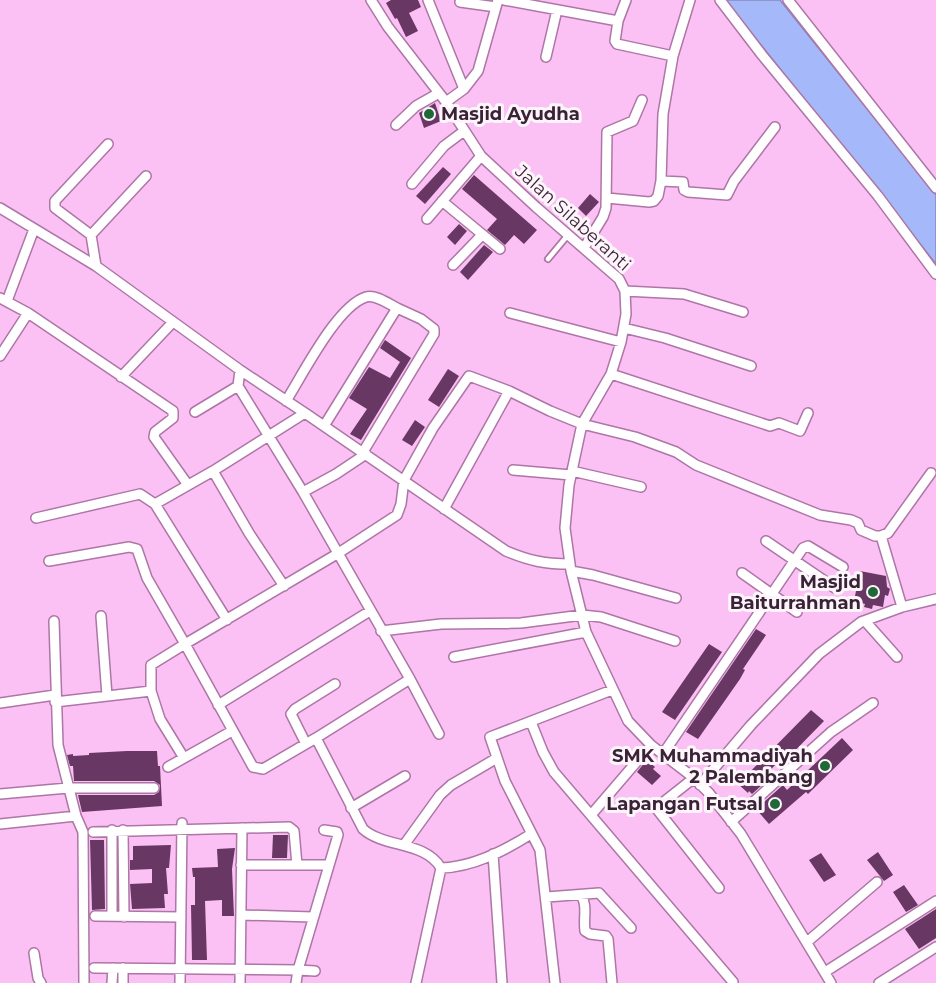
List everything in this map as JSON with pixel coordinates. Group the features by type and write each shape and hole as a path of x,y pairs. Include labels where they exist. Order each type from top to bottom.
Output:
{"street":[{"name":"Jalan Silaberanti","path":"371,0 388,27 446,102 481,156 619,279 625,291 626,314 621,342 611,374 582,424 571,473 566,528 571,568 586,632 628,721 651,745 697,782 741,834 831,983"},
{"path":"428,0 464,89"},
{"path":"504,0 618,21"},
{"path":"626,0 618,21 615,41 617,44 673,56"},
{"path":"607,198 648,202 654,201 658,196 661,181 663,114 673,56 690,0"},
{"path":"720,0 762,55 878,196 936,274"},
{"path":"788,0 936,188"},
{"path":"446,102 464,89 478,71 497,4 460,2"},
{"path":"546,57 557,10"},
{"path":"396,125 416,106 439,93"},
{"path":"584,248 603,217 607,198 607,132 633,121 642,100"},
{"path":"661,181 683,182 684,190 688,192 727,195 734,181 775,127"},
{"path":"412,184 444,146 464,131"},
{"path":"96,266 92,235 54,205 55,201 108,144"},
{"path":"427,219 481,156"},
{"path":"92,235 146,176"},
{"path":"442,201 500,249"},
{"path":"0,208 96,266 240,370 506,551 546,564 571,568 676,598"},
{"path":"34,229 3,300 28,313 173,411 172,418 155,432 154,437 188,485"},
{"path":"453,265 482,235"},
{"path":"625,291 684,294 744,312"},
{"path":"286,401 331,327 346,310 366,297 372,297 421,319 434,329 434,334 364,453 336,474 303,492"},
{"path":"324,426 397,308"},
{"path":"0,356 28,313"},
{"path":"510,313 621,342"},
{"path":"122,377 173,322"},
{"path":"624,328 665,338 751,366"},
{"path":"240,370 238,386 303,492 439,734"},
{"path":"611,374 770,426 779,423 800,431 808,413"},
{"path":"184,758 160,719 151,691 152,665 397,516 404,480 433,428 468,377 582,424 634,437 676,452 696,465 743,486 820,516 851,520 858,523 861,530 875,536 888,533 896,525 932,473"},
{"path":"195,412 238,386"},
{"path":"444,509 509,392"},
{"path":"155,504 213,471 305,413"},
{"path":"513,470 571,473 641,487"},
{"path":"213,471 249,533 284,585"},
{"path":"36,518 140,494 155,504 226,620"},
{"path":"882,536 902,608"},
{"path":"766,541 835,588"},
{"path":"663,754 803,548 808,546 843,567"},
{"path":"49,561 129,547 137,549 152,587 231,731 250,764 259,769 306,744 410,680"},
{"path":"742,573 797,612"},
{"path":"719,888 656,808 657,806 697,782 819,654 865,621 936,599"},
{"path":"218,705 370,611"},
{"path":"381,630 441,624 521,623 582,615 600,617 675,641"},
{"path":"101,616 107,696"},
{"path":"54,621 58,745 76,816 83,832 84,983"},
{"path":"865,621 897,657"},
{"path":"454,657 586,632"},
{"path":"306,744 291,717 292,712 335,684"},
{"path":"555,983 543,860 505,781 490,737 612,690"},
{"path":"0,703 151,691"},
{"path":"731,822 825,738 873,703"},
{"path":"531,722 554,772 733,983"},
{"path":"168,767 231,731"},
{"path":"316,738 351,808 367,832 422,853 438,863 441,868 416,983"},
{"path":"591,815 651,745"},
{"path":"404,845 440,795 452,785 497,758"},
{"path":"351,808 405,776"},
{"path":"0,794 68,788 153,788"},
{"path":"0,824 76,816"},
{"path":"180,983 182,826"},
{"path":"93,832 182,826 291,828 294,831 297,865"},
{"path":"240,983 242,828"},
{"path":"112,830 112,916"},
{"path":"123,830 124,917"},
{"path":"296,983 313,917 339,835 337,832 324,830"},
{"path":"441,868 465,866 513,845 531,834"},
{"path":"493,854 502,983"},
{"path":"241,865 329,865"},
{"path":"807,942 877,882"},
{"path":"547,897 601,894 631,928"},
{"path":"581,895 586,906 585,931 606,936 608,939 612,983"},
{"path":"825,972 936,901"},
{"path":"240,915 313,917"},
{"path":"95,916 181,917"},
{"path":"879,983 934,952"},
{"path":"34,953 41,983"},
{"path":"112,968 112,983"},
{"path":"123,968 123,983"},
{"path":"94,969 240,968 315,971"},
{"path":"724,983 733,983"}],"lane":[{"path":"548,259 568,234"}],"water":[{"path":"725,0 780,0 936,195 936,264"}],"building":[{"path":"391,0 418,0 421,7 409,13 418,31 406,37 397,18 395,19 386,3"},
{"name":"Masjid Ayudha","path":"435,103 441,121 424,128 419,113"},
{"path":"443,167 451,174 425,204 416,196"},
{"path":"474,175 537,230 524,244 514,235 505,245 487,230 497,219 462,189"},
{"path":"590,194 599,202 586,216 578,208"},
{"path":"459,224 467,231 455,245 447,237"},
{"path":"484,245 493,252 468,280 460,272"},
{"path":"385,340 411,358 361,440 350,434 367,409 349,398 369,367 390,378 400,362 380,348"},
{"path":"448,369 459,376 439,407 428,400"},
{"path":"415,420 425,427 412,446 402,440"},
{"name":"Masjid Baiturrahman","path":"860,571 886,576 887,587 890,589 888,596 885,595 883,607 873,605 872,609 854,601"},
{"path":"756,629 766,635 743,669 745,670 740,679 698,739 686,732"},
{"path":"709,644 722,652 675,720 662,712"},
{"name":"SMK Muhammadiyah 2 Palembang","path":"811,710 824,721 780,766 777,763 759,782 762,785 752,794 749,791 748,793 738,784"},
{"path":"842,738 853,750 808,794 806,792 769,824 756,809 783,785 787,790"},
{"path":"157,751 162,806 82,812 78,795 154,795 159,792 160,785 154,781 74,781 73,766 70,766 67,755"},
{"path":"645,762 655,767 653,769 661,776 652,785 637,772"},
{"path":"273,835 288,835 287,858 272,858"},
{"path":"90,840 104,840 105,909 92,910"},
{"path":"171,845 169,868 166,868 168,894 164,894 165,908 132,909 130,884 152,883 152,869 130,870 133,846"},
{"path":"235,848 232,869 234,916 222,916 222,900 205,901 207,960 192,960 191,905 195,905 195,877 193,877 192,868 218,867 217,849"},
{"path":"878,852 893,875 884,881 867,860"},
{"path":"821,853 836,875 824,882 809,860"},
{"path":"904,885 918,905 906,912 893,892"},
{"path":"936,909 936,938 919,949 905,929"}],"place":[{"name":"Masjid Ayudha","path":"429,114"},
{"name":"Masjid Baiturrahman","path":"873,592"},
{"name":"SMK Muhammadiyah 2 Palembang","path":"825,766"},
{"name":"Lapangan Futsal","path":"775,804"}]}
